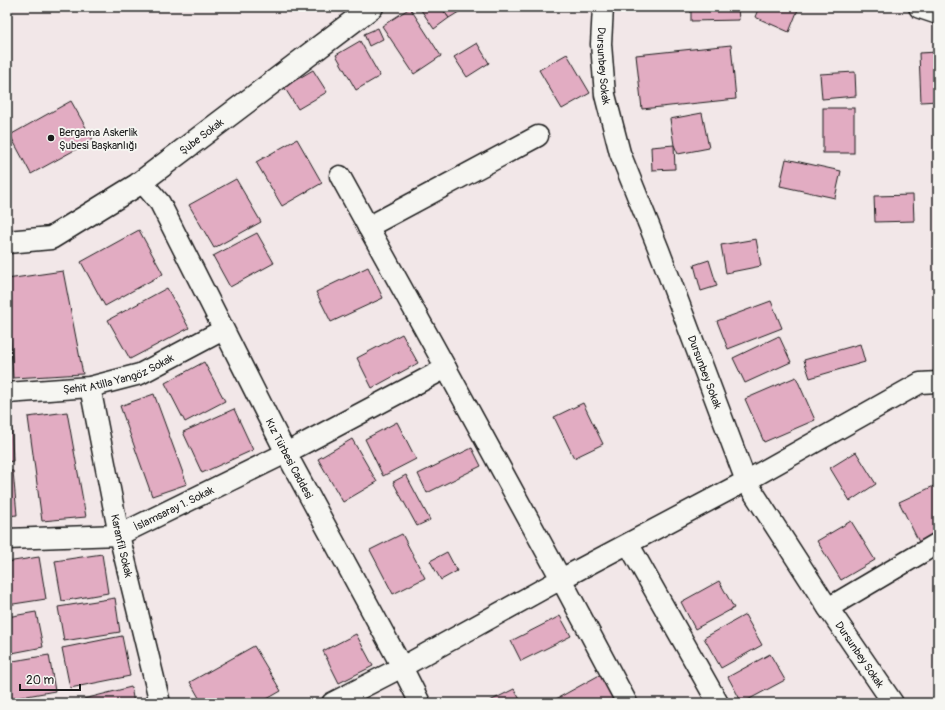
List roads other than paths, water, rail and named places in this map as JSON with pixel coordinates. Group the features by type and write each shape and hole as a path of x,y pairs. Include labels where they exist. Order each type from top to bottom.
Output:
{"main road":[{"name":"Şube Sokak","path":"13,242 51,238 142,182 372,7"},
{"path":"920,7 938,13"}],"street":[{"name":"Dursunbey Sokak","path":"603,7 601,44 605,95 620,153 659,250 746,481 828,608 893,703"},
{"path":"368,227 538,136"},
{"path":"340,176 628,703"},
{"name":"Kız Türbesi Caddesi","path":"142,182 160,203 286,454 402,667 420,703"},
{"name":"Şehit Atilla Yangöz Sokak","path":"7,393 90,387 140,374 223,330"},
{"name":"İslamsaray 1. Sokak","path":"7,539 118,536 286,454 446,368"},
{"path":"332,703 402,667 561,579 629,545 920,383 938,382"},
{"name":"Karanfil Sokak","path":"90,387 118,536 160,703"},
{"path":"828,608 938,543"},
{"path":"629,545 718,703"}],"place":[{"name":"Bergama Askerlik Şubesi Başkanlığı","path":"51,138"}]}
